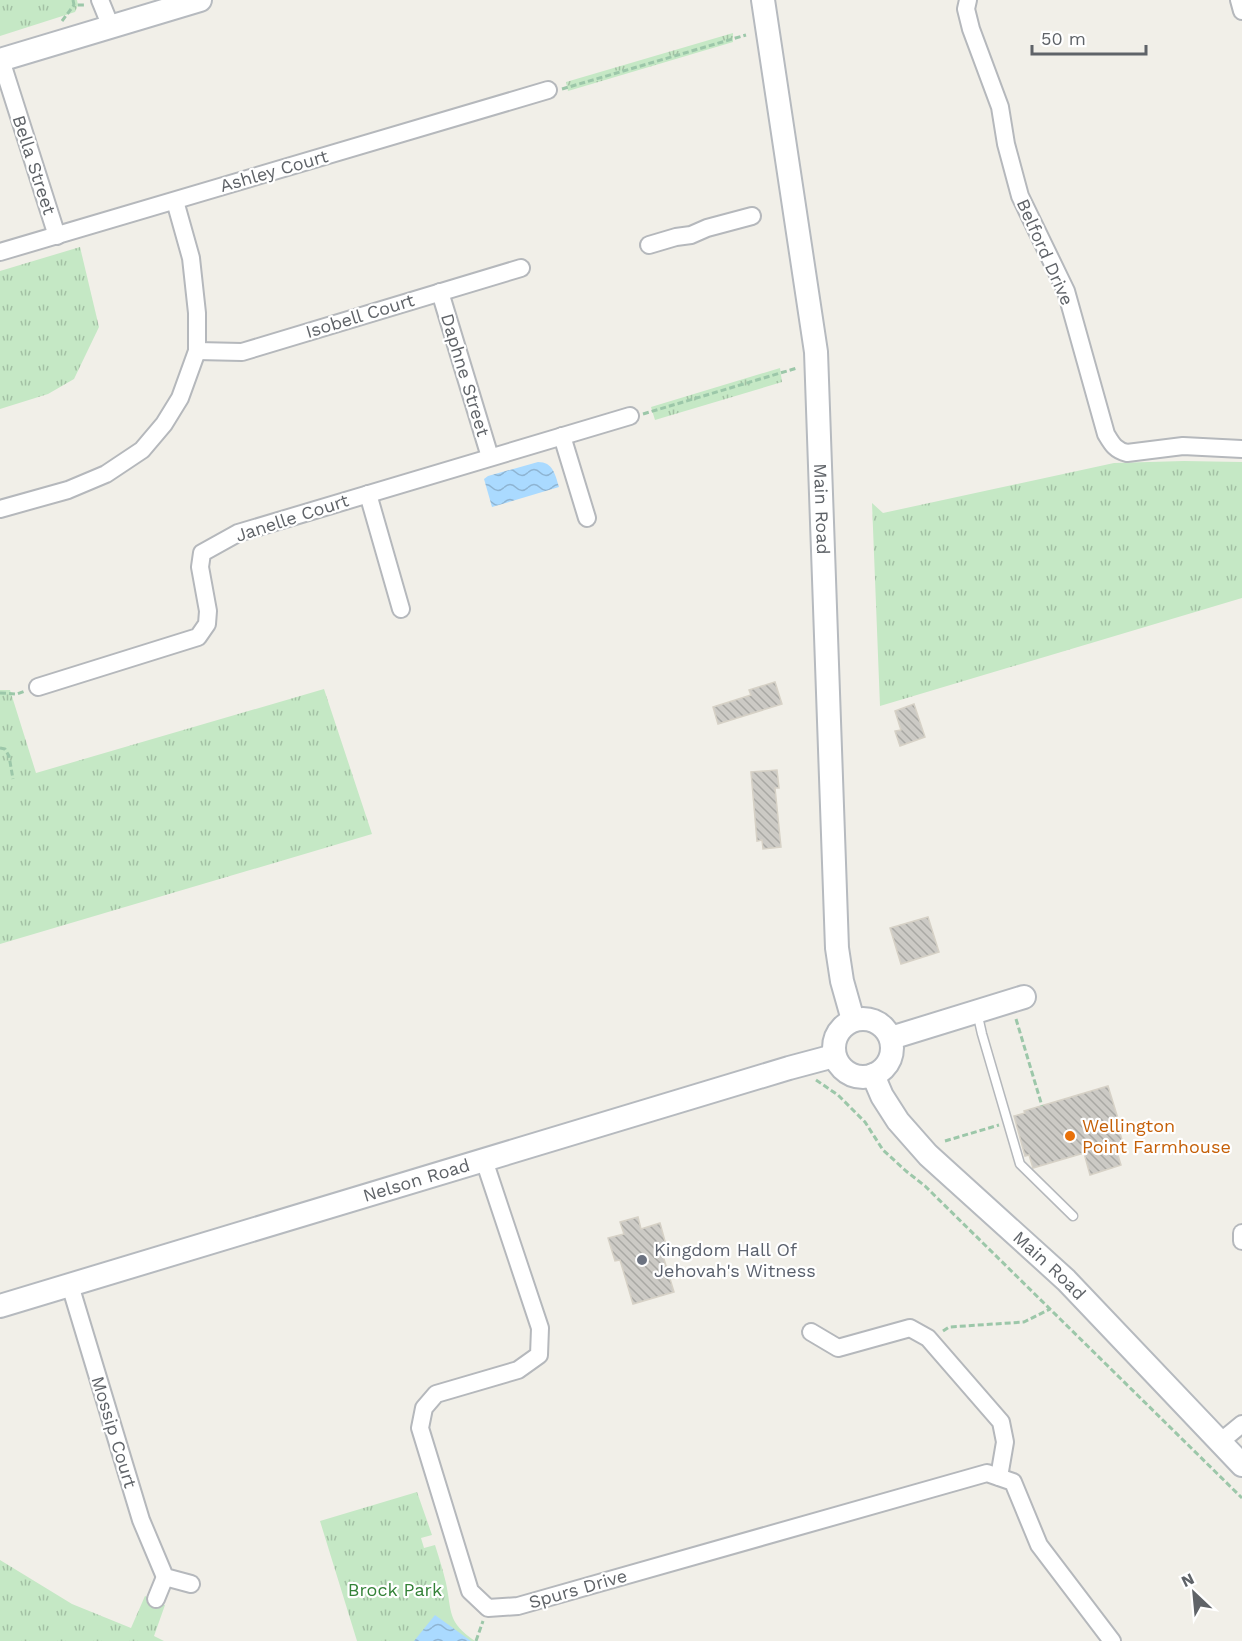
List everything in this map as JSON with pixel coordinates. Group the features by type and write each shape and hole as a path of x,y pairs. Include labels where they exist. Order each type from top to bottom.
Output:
{"main road":[{"path":"0,60 200,0"},
{"name":"Main Road","path":"763,0 816,352 837,948 842,981 853,1020"},
{"path":"891,1038 1024,997"},
{"path":"862,1018 880,1023 891,1038 891,1056 881,1071 873,1075 854,1076 845,1072 838,1065 834,1056 834,1038 838,1030 853,1020 862,1018"},
{"name":"Nelson Road","path":"0,1306 834,1056"},
{"name":"Main Road","path":"873,1075 882,1096 898,1121 928,1155 1066,1280 1234,1456"}],"street":[{"path":"100,0 111,27"},
{"name":"Belford Drive","path":"968,0 966,9 1000,107 1006,144 1020,196 1066,291 1106,434 1112,445 1119,451 1127,453 1183,446 1242,448"},
{"path":"1239,0 1242,11"},
{"name":"Bella Street","path":"0,60 57,236"},
{"name":"Ashley Court","path":"0,252 548,90"},
{"path":"0,509 68,490 106,474 142,450 164,424 180,398 197,351 197,313 191,258 175,201"},
{"path":"649,245 752,216"},
{"name":"Isobell Court","path":"197,351 242,352 521,268"},
{"name":"Daphne Street","path":"440,292 490,457"},
{"name":"Janelle Court","path":"38,687 198,637 207,624 208,611 200,567 202,554 238,533 630,416"},
{"path":"562,436 587,518"},
{"path":"368,494 401,609"},
{"path":"484,1160 540,1328 539,1355 518,1370 436,1394 424,1408 420,1428 470,1591 488,1608"},
{"path":"1242,1233 1242,1241"},
{"name":"Mossip Court","path":"70,1285 141,1521 165,1577"},
{"path":"811,1332 838,1348 910,1328 928,1338 1001,1422 1005,1442 999,1477 1013,1482 1040,1545 1112,1641"},
{"path":"1234,1456 1242,1424"},
{"name":"Spurs Drive","path":"488,1608 518,1606 987,1473 999,1477"},
{"path":"156,1599 165,1577 191,1584"}],"lane":[{"path":"977,1011 1020,1164 1073,1216"}],"path":[{"path":"548,90 562,89 746,35"},
{"path":"630,416 645,414 797,368"},
{"path":"0,693 17,694 38,687"},
{"path":"0,748 5,749 9,756 12,779"},
{"path":"1016,1018 1042,1106"},
{"path":"815,1080 838,1095 865,1122 892,1160 925,1186 1242,1498"},
{"path":"945,1141 1007,1122"},
{"path":"928,1338 949,1327 1024,1322 1050,1309"},
{"path":"476,1641 488,1608"}],"green space":[{"path":"0,0 77,0 78,5 75,12 0,36"},
{"path":"733,33 733,42 568,91 566,82"},
{"path":"80,247 99,327 74,379 48,394 0,409 0,271"},
{"path":"780,368 782,382 655,420 651,407"},
{"path":"1242,462 1242,598 880,706 872,503 883,513 1114,463"},
{"path":"324,689 372,834 0,944 0,690 10,690 36,773"},
{"name":"Brock Park","path":"417,1492 432,1535 421,1538 424,1548 435,1545 445,1578 452,1616 460,1628 475,1641 357,1641 320,1521"},
{"path":"0,1560 72,1604 131,1628 145,1596 165,1605 154,1636 164,1641 0,1641"}],"water":[{"path":"538,462 550,466 555,473 559,487 492,507 484,479"},
{"path":"435,1615 471,1641 414,1641"}],"building":[{"path":"775,682 782,704 718,724 713,707 751,695 749,690"},
{"path":"914,704 925,737 900,746 895,731 901,730 895,711"},
{"path":"777,770 779,788 775,788 781,847 763,849 762,840 757,841 751,772"},
{"path":"928,917 939,952 901,964 890,928"},
{"name":"Wellington Point Farmhouse","path":"1108,1086 1124,1147 1116,1149 1121,1165 1090,1175 1084,1153 1033,1168 1029,1155 1025,1156 1014,1116"},
{"name":"Kingdom Hall Of Jehovah's Witness","path":"638,1217 641,1229 660,1223 666,1245 660,1246 674,1292 633,1304 620,1260 615,1261 608,1238 624,1234 620,1222"}],"place":[{"name":"Wellington Point Farmhouse","path":"1070,1136"},
{"name":"Kingdom Hall Of Jehovah's Witness","path":"642,1260"}]}
